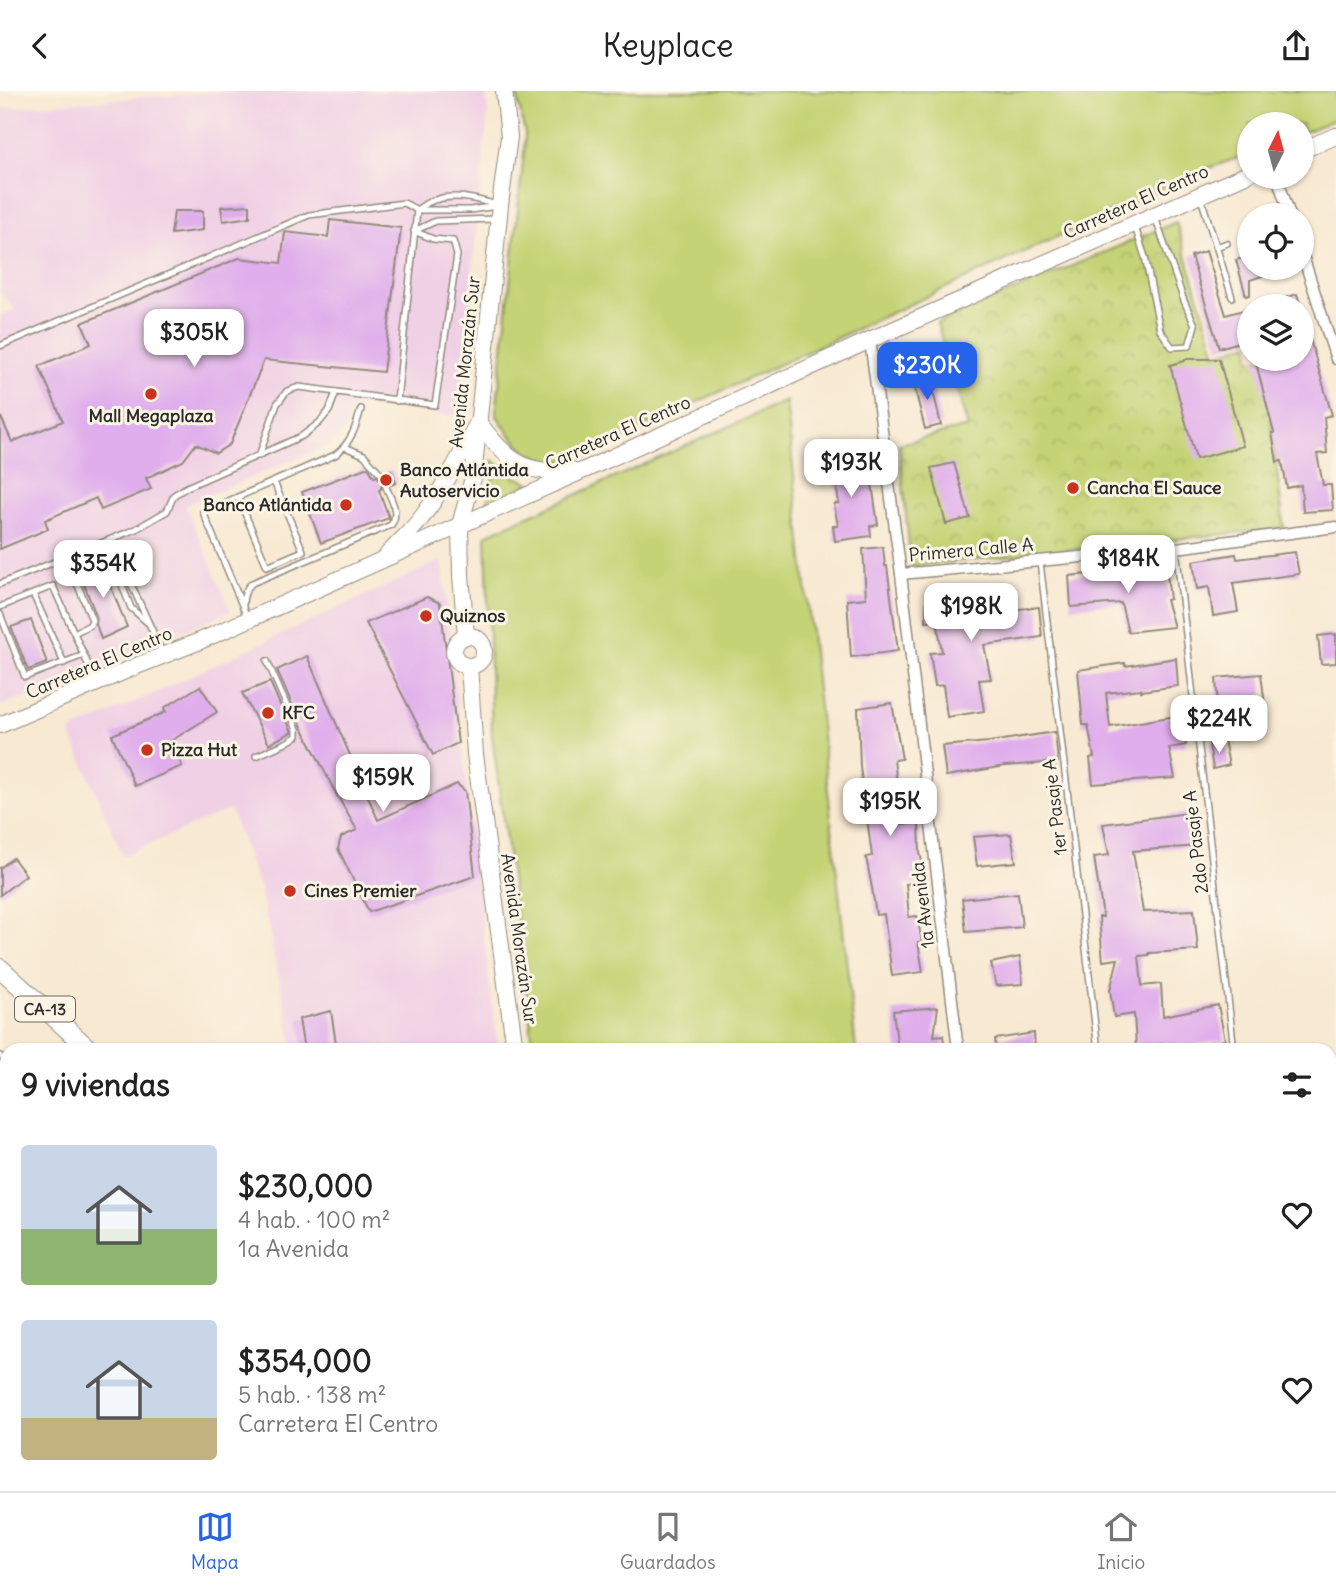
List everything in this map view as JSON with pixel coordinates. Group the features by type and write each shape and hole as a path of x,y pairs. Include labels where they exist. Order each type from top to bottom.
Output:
{"main road":[{"name":"Avenida Morazán Sur","path":"466,636 460,525 473,478 509,137 504,91"},
{"path":"1314,145 1336,136"},
{"name":"Carretera El Centro","path":"0,725 200,641 246,614 381,561 870,340 1237,179"},
{"path":"381,561 420,519 439,492 478,422 498,448 526,467 552,473 592,467"},
{"name":"Avenida Morazán Sur","path":"466,636 480,640 484,649 478,663 469,666 457,659 454,649 458,641 466,636"},
{"name":"Avenida Morazán Sur","path":"469,666 475,754 514,1043"},
{"name":"CA-13","path":"0,969 82,1043"}],"street":[{"path":"1311,280 1336,359"},
{"name":"1a Avenida","path":"870,340 957,1043"},
{"name":"Primera Calle A","path":"901,574 1176,548 1336,527"}],"lane":[{"path":"1200,195 1232,297"},
{"path":"397,401 417,209 427,201 451,197 477,199 499,212"},
{"path":"0,347 309,215 404,203 417,209 499,212"},
{"path":"414,231 436,221 499,212"},
{"path":"1134,224 1145,257 1160,330 1172,347 1189,346 1195,325 1154,215"},
{"path":"259,456 277,404 286,391 299,387 435,405 457,255 453,241 433,239 414,231"},
{"path":"1216,247 1227,243"},
{"path":"0,584 136,529 167,511 174,495 187,487 302,436 330,411 336,392"},
{"path":"246,614 203,512 330,458 345,447 356,429 361,409"},
{"path":"345,447 364,455 381,474"},
{"path":"238,497 267,566 303,551 274,482"},
{"path":"246,614 244,595 252,583 391,525 395,519 395,511 386,487"},
{"path":"111,540 163,655"},
{"name":"2do Pasaje A","path":"1176,548 1233,1043"},
{"path":"74,633 90,625 92,620 72,571 75,564 102,553 109,556 113,562 131,608 148,623"},
{"name":"1er Pasaje A","path":"1040,562 1097,1043"},
{"path":"0,607 53,586 96,683"},
{"path":"33,594 64,663"},
{"path":"0,614 26,677 84,655"},
{"path":"256,756 286,744 297,736 298,729 267,661"}],"shaded area":[{"path":"227,91 485,91 488,112 458,417 354,404 344,433 331,444 185,505 231,611 0,706 0,316 15,309 0,293 0,108"},
{"path":"442,560 497,1043 293,1043 260,889 230,809 123,856 70,732"}],"green space":[{"path":"516,91 1336,91 1336,119 1314,128 1314,112 1237,112 1237,158 1200,171 578,457 562,461 551,461 531,454 508,432 496,414 525,133"},
{"path":"1176,222 1216,354 1237,347 1237,371 1264,371 1284,528 911,566 899,444 968,427 937,323"},
{"path":"786,401 855,1043 533,1043 492,735 486,535"},
{"path":"493,460 514,476 531,483 485,505 492,490"}],"building":[{"path":"250,205 250,217 223,221 221,207"},
{"path":"174,211 203,211 203,230 171,234"},
{"name":"Mall Megaplaza","path":"330,220 401,228 383,372 264,360 230,444 216,453 196,444 183,461 146,478 151,489 101,510 96,498 45,520 48,529 0,549 0,415 12,442 63,421 39,366 91,344 82,323 239,258 281,263 285,232 328,237"},
{"path":"1206,251 1226,315 1237,312 1237,343 1219,348 1191,256"},
{"path":"1242,280 1250,280 1250,294 1245,294"},
{"path":"1314,353 1332,415 1324,417 1327,453 1317,454 1323,485 1331,485 1333,510 1303,512 1301,485 1287,488 1282,461 1277,462 1274,433 1258,371 1314,371"},
{"path":"1185,359 1219,359 1243,446 1196,459 1170,365"},
{"path":"929,373 941,425 925,429 914,385 920,375"},
{"path":"841,453 842,458 853,456 856,479 871,477 878,525 870,526 871,536 835,541 833,526 838,526 834,504 839,503 835,478 826,480 823,460 828,459 828,455"},
{"path":"954,463 970,518 946,524 931,468"},
{"name":"Banco Atlántida","path":"368,467 374,477 380,479 391,470 396,483 391,485 385,482 379,490 389,518 321,543 302,492"},
{"path":"883,547 898,651 851,657 847,600 866,598 863,549"},
{"path":"1295,552 1299,574 1233,583 1238,612 1213,616 1209,587 1197,589 1193,561 1236,554 1237,559"},
{"path":"100,560 127,627 101,639 96,624 97,618 79,571 87,568 85,565"},
{"path":"1166,566 1170,599 1166,600 1174,627 1128,632 1121,603 1071,607 1069,576"},
{"path":"974,587 978,613 1039,607 1042,637 984,645 991,679 979,680 984,711 947,717 943,685 935,686 930,653 942,652 937,620 926,621 927,589"},
{"path":"427,597 440,603 458,743 433,755 366,623"},
{"path":"31,620 47,663 28,670 11,627"},
{"path":"1336,634 1336,663 1321,664 1318,636"},
{"path":"307,656 378,820 457,784 465,791 475,876 369,912 338,849 341,837 357,830 302,727 277,670"},
{"path":"1176,658 1178,686 1106,693 1110,727 1182,715 1186,745 1169,748 1175,778 1093,784 1090,758 1094,757 1088,725 1083,725 1078,670"},
{"path":"1261,674 1265,705 1218,709 1216,678"},
{"name":"KFC","path":"270,682 292,732 269,744 242,693"},
{"name":"Pizza Hut","path":"200,686 217,712 171,741 182,766 135,786 112,735 166,712 164,708"},
{"path":"892,703 902,759 894,760 898,790 891,790 896,824 919,823 920,853 927,882 906,884 909,917 917,916 922,942 918,942 923,972 892,976 884,914 876,915 866,857 872,856 860,767 858,708"},
{"path":"1055,732 1058,762 1005,766 946,776 942,746"},
{"path":"1224,740 1229,765 1213,769 1209,744"},
{"path":"1195,812 1199,846 1133,851 1143,912 1194,910 1198,950 1139,956 1142,986 1161,984 1163,1016 1218,1005 1225,1040 1206,1043 1136,1043 1134,1014 1114,1017 1110,990 1118,959 1103,961 1099,917 1103,917 1094,857 1109,855 1103,824"},
{"path":"1011,834 1016,862 977,866 973,837"},
{"path":"13,858 26,875 0,895 0,868"},
{"path":"1018,893 1022,927 966,932 962,899"},
{"path":"1020,957 1023,984 996,986 991,963"},
{"path":"938,1007 934,1036 943,1035 944,1043 897,1043 893,1011"},
{"path":"331,1011 336,1043 303,1043 299,1019"},
{"path":"1034,1033 1035,1043 995,1043 995,1039"}],"place":[{"name":"Mall Megaplaza","path":"151,394"},
{"name":"Banco Atlántida Autoservicio","path":"386,480"},
{"name":"Cancha El Sauce","path":"1073,488"},
{"name":"Banco Atlántida","path":"346,505"},
{"name":"Quiznos","path":"426,616"},
{"name":"KFC","path":"268,713"},
{"name":"Pizza Hut","path":"147,750"},
{"name":"Cines Premier","path":"290,891"}]}
